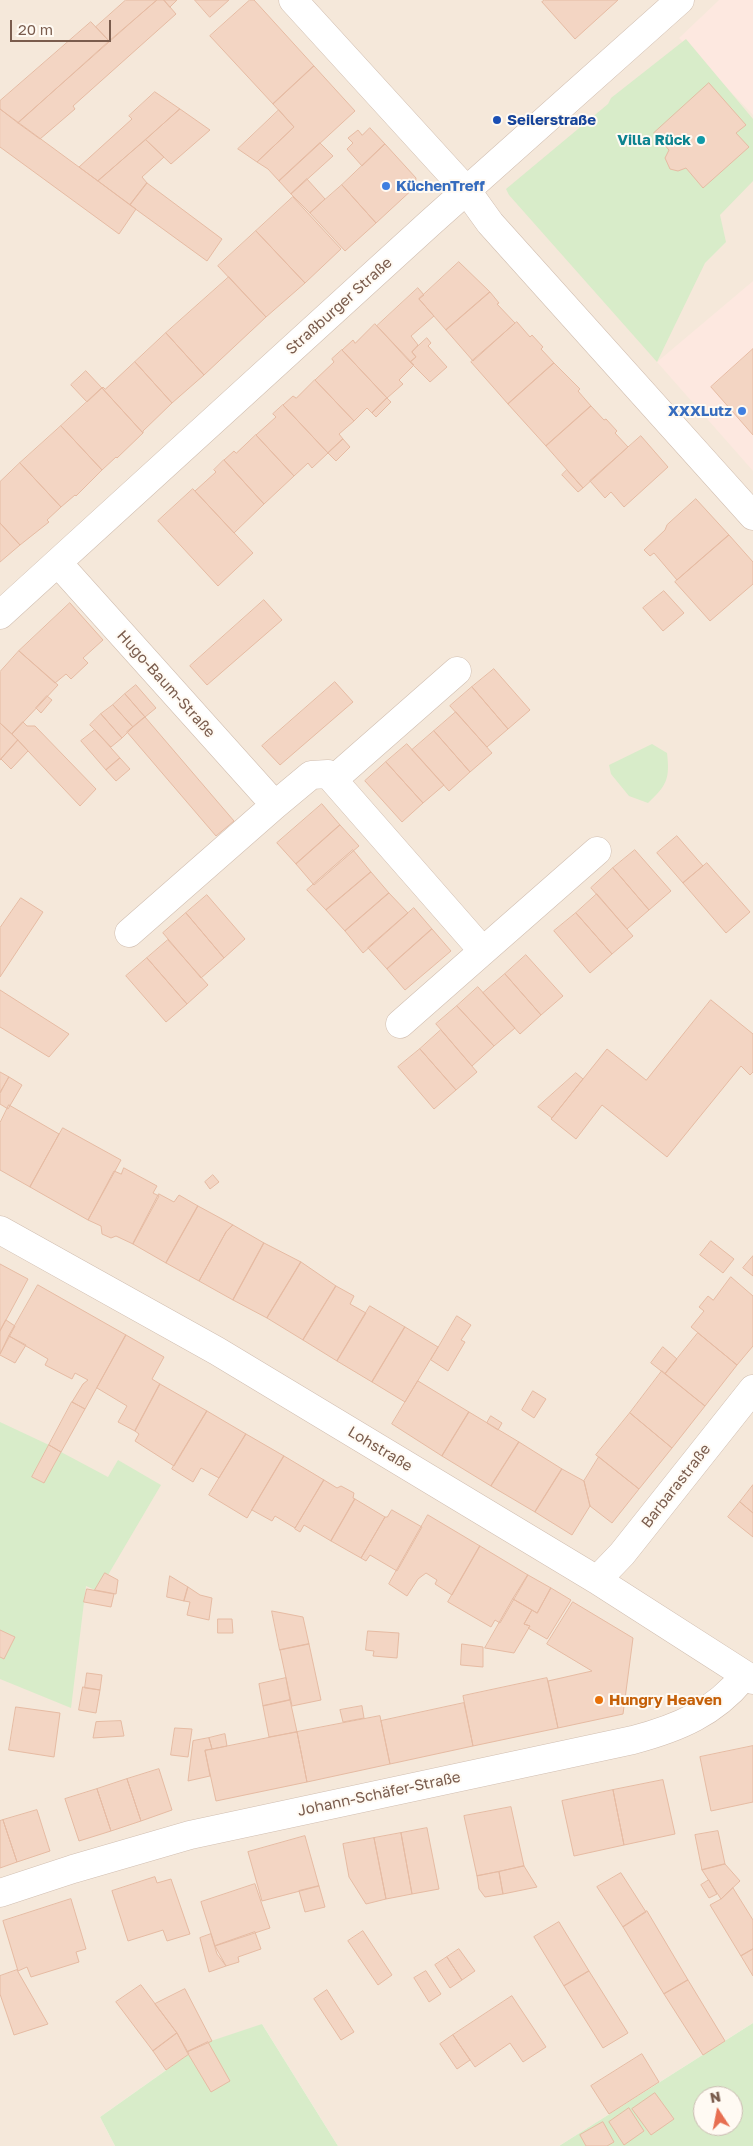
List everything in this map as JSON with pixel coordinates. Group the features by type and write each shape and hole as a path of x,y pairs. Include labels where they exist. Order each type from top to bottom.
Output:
{"street":[{"path":"293,0 466,191 490,223 753,516"},
{"name":"Straßburger Straße","path":"0,615 466,191 680,0"},
{"name":"Hugo-Baum-Straße","path":"58,563 275,804"},
{"path":"334,779 457,671"},
{"path":"129,933 310,774 328,774 483,951"},
{"path":"400,1024 597,851"},
{"name":"Lohstraße","path":"0,1230 217,1351 597,1580 749,1678"},
{"name":"Barbarastraße","path":"597,1580 622,1554 753,1389"},
{"name":"Johann-Schäfer-Straße","path":"0,1893 80,1866 190,1835 666,1732 683,1725 715,1705 736,1686 749,1678"}],"shaded area":[{"path":"0,0 753,0 753,2023 559,2146 338,2146 262,2024 230,2081 189,2054 100,2117 115,2146 0,2146"},
{"path":"719,0 753,0 753,115 679,38"},
{"path":"753,281 753,471 657,362"}],"green space":[{"path":"686,39 753,119 753,181 720,215 726,242 705,263 657,362 509,195 506,189 608,104 611,98"},
{"path":"652,744 667,753 668,769 666,781 648,803 629,796 611,774 609,765"},
{"path":"0,1422 49,1445 32,1476 43,1483 61,1452 108,1477 118,1460 161,1485 108,1575 105,1574 95,1590 86,1586 71,1708 0,1679"},
{"path":"753,2023 753,2146 559,2146"},
{"path":"262,2024 338,2146 115,2146 100,2117 189,2054 229,2081 208,2042"}],"building":[{"path":"126,0 157,0 109,41 96,27"},
{"path":"157,0 164,0 176,14 73,106 75,109 40,139 18,123"},
{"path":"164,0 177,0 170,7"},
{"path":"195,0 229,0 210,17"},
{"path":"250,0 254,0 314,66 273,104 210,36"},
{"path":"545,0 618,0 575,39 542,2"},
{"path":"91,22 109,41 18,123 0,109 0,101"},
{"path":"314,66 355,111 279,181 268,169 257,162 294,127 273,104"},
{"name":"Villa Rück","path":"709,83 746,125 736,133 749,147 703,188 686,168 678,171 670,169 665,158 669,150 654,133"},
{"path":"155,92 180,109 98,181 79,167 132,119 129,116"},
{"path":"0,109 136,209 119,234 0,147"},
{"path":"180,109 210,130 171,164 146,140"},
{"path":"279,110 294,127 257,162 238,149"},
{"path":"370,128 385,144 362,166 347,149 353,143 348,138 358,130 362,135"},
{"path":"146,140 164,157 142,177 147,183 130,205 98,181"},
{"path":"320,143 333,156 291,194 279,181"},
{"path":"385,144 416,178 415,187 376,223 342,185"},
{"path":"307,179 325,199 310,213 291,194"},
{"path":"147,183 222,239 207,261 130,205"},
{"path":"342,185 376,223 345,251 310,213"},
{"path":"293,197 341,249 305,283 256,231"},
{"path":"256,231 305,283 266,317 218,266"},
{"path":"459,262 490,292 446,330 419,299"},
{"path":"229,277 266,317 204,375 166,333"},
{"path":"418,288 424,295 419,299 434,316 411,336 418,345 412,352 416,357 410,362 377,326"},
{"path":"490,292 499,303 497,304 515,323 473,361 446,330"},
{"path":"517,322 530,337 532,335 543,347 541,349 554,363 508,404 471,362"},
{"path":"375,324 414,365 399,380 403,384 387,398 342,350 353,340 355,343"},
{"path":"166,333 204,375 172,403 135,362"},
{"path":"427,338 431,343 428,346 447,367 430,382 410,362 416,357 412,352"},
{"name":"XXXLutz","path":"753,349 753,435 711,387"},
{"path":"342,350 387,398 372,413 367,408 354,421 315,380 334,362 332,359"},
{"path":"135,362 172,403 143,433 102,388 105,389"},
{"path":"554,363 580,389 578,391 591,406 546,446 508,404"},
{"path":"86,371 102,388 87,402 71,385"},
{"path":"315,380 354,421 339,434 343,439 328,453 283,405 293,396 296,398"},
{"path":"102,388 143,433 102,470 61,426"},
{"path":"387,398 391,402 376,417 372,413"},
{"path":"283,405 328,453 312,468 308,463 294,476 256,435 276,417 273,414"},
{"path":"591,406 617,431 615,433 628,447 583,488 546,446"},
{"path":"61,426 102,470 76,496 61,507 20,463"},
{"path":"256,435 294,476 264,504 224,460 234,451 236,453"},
{"path":"641,436 668,467 624,507 611,492 605,498 590,481"},
{"path":"343,439 350,447 336,461 328,453"},
{"path":"224,460 264,504 234,533 195,491 216,472 214,470"},
{"path":"20,463 61,507 47,520 49,522 20,545 0,523 0,482"},
{"path":"567,470 583,488 578,492 562,475"},
{"path":"193,489 253,553 218,586 158,521"},
{"path":"696,499 729,535 677,580 654,553 650,556 644,550 665,530 667,525"},
{"path":"0,523 20,545 0,562"},
{"path":"729,535 753,562 753,584 710,621 675,582"},
{"path":"664,591 684,613 663,631 643,608"},
{"path":"264,600 282,620 207,685 190,666"},
{"path":"70,603 103,640 83,658 88,663 71,679 66,674 55,683 19,651"},
{"path":"19,651 58,685 12,734 0,723 0,672"},
{"path":"494,669 530,710 508,729 472,687"},
{"path":"335,682 353,702 280,765 262,746"},
{"path":"136,685 156,708 145,717 125,694"},
{"path":"472,687 508,729 487,747 450,706"},
{"path":"125,694 145,717 133,727 113,705"},
{"path":"47,696 52,700 41,713 36,708"},
{"path":"113,705 133,727 122,738 101,714"},
{"path":"456,712 492,753 470,772 434,731"},
{"path":"101,714 122,738 111,747 90,725"},
{"path":"145,717 234,821 216,836 127,732"},
{"path":"23,722 27,726 35,726 96,789 80,806 12,734"},
{"path":"0,723 18,740 0,760"},
{"path":"95,730 120,758 106,770 81,741"},
{"path":"434,731 470,772 449,791 412,750"},
{"path":"18,740 28,751 11,769 1,759"},
{"path":"407,744 444,785 423,803 386,762"},
{"path":"120,758 130,769 116,781 106,770"},
{"path":"386,762 423,803 402,822 365,781"},
{"path":"322,804 340,825 296,864 277,843"},
{"path":"340,825 359,846 314,885 296,864"},
{"path":"677,836 703,866 683,883 657,853"},
{"path":"353,850 371,872 326,910 307,890"},
{"path":"635,850 671,891 649,910 613,868"},
{"path":"707,863 750,912 726,933 683,883"},
{"path":"613,868 649,910 627,929 591,888"},
{"path":"371,872 389,893 345,931 326,910"},
{"path":"389,893 408,913 363,953 345,931"},
{"path":"597,894 633,936 612,954 576,913"},
{"path":"207,895 245,939 224,958 186,913"},
{"path":"21,898 43,912 0,977 0,928"},
{"path":"414,908 432,929 387,969 368,948"},
{"path":"186,913 224,958 201,978 163,933"},
{"path":"576,913 612,954 590,973 554,931"},
{"path":"432,929 451,951 405,990 387,969"},
{"path":"168,940 208,985 187,1004 147,958"},
{"path":"526,955 563,996 541,1015 505,974"},
{"path":"147,958 187,1004 166,1022 126,976"},
{"path":"505,974 541,1015 520,1034 483,993"},
{"path":"478,987 515,1028 494,1046 457,1006"},
{"path":"0,990 69,1034 49,1057 0,1027"},
{"path":"711,1000 753,1034 753,1072 750,1075 741,1066 667,1157 602,1105 576,1139 551,1119 607,1049 646,1080"},
{"path":"457,1006 494,1046 472,1066 436,1024"},
{"path":"441,1030 477,1072 456,1090 420,1049"},
{"path":"420,1049 456,1090 434,1109 398,1067"},
{"path":"0,1072 9,1077 0,1092"},
{"path":"576,1073 583,1079 552,1118 538,1107"},
{"path":"9,1077 22,1085 8,1109 0,1104 0,1094"},
{"path":"9,1105 59,1134 30,1187 0,1170 0,1123"},
{"path":"63,1128 121,1160 88,1220 30,1187"},
{"path":"124,1168 157,1186 153,1193 159,1196 133,1244 116,1236 111,1238 102,1234 101,1226 88,1220 114,1171 121,1174"},
{"path":"213,1175 219,1182 210,1189 205,1182"},
{"path":"159,1194 174,1202 179,1195 198,1206 166,1263 133,1244"},
{"path":"198,1206 233,1225 226,1232 199,1281 166,1263"},
{"path":"233,1225 264,1243 233,1300 199,1281 226,1232"},
{"path":"711,1241 734,1259 723,1273 700,1255"},
{"path":"264,1243 301,1262 267,1318 233,1300"},
{"path":"753,1256 753,1276 743,1268"},
{"path":"301,1262 336,1286 303,1340 267,1318"},
{"path":"0,1264 28,1279 0,1331"},
{"path":"731,1277 753,1296 753,1346 737,1365 691,1327 704,1311 699,1307 708,1296 713,1300"},
{"path":"38,1285 126,1335 85,1409 72,1402 83,1384 88,1380 75,1373 72,1379 45,1365 48,1359 9,1336"},
{"path":"336,1286 354,1296 350,1304 366,1313 337,1361 303,1340"},
{"path":"370,1306 405,1327 372,1382 337,1361"},
{"path":"457,1316 471,1325 461,1340 465,1342 448,1371 431,1360"},
{"path":"6,1320 15,1326 0,1354 0,1331"},
{"path":"405,1327 438,1347 405,1402 372,1382"},
{"path":"698,1333 737,1365 705,1406 665,1374"},
{"path":"126,1335 164,1357 152,1379 160,1384 135,1431 118,1422 127,1406 97,1388"},
{"path":"9,1336 26,1345 15,1363 0,1355"},
{"path":"663,1347 677,1359 665,1374 651,1363"},
{"path":"662,1371 705,1406 672,1448 630,1413"},
{"path":"418,1381 469,1412 442,1456 392,1424"},
{"path":"160,1384 207,1411 174,1466 135,1441 139,1434 135,1431"},
{"path":"533,1391 546,1399 534,1418 522,1410"},
{"path":"72,1402 85,1409 61,1452 49,1445"},
{"path":"207,1411 246,1434 219,1478 201,1468 193,1482 172,1469"},
{"path":"469,1412 519,1442 491,1486 442,1456"},
{"path":"630,1413 672,1448 639,1489 596,1455"},
{"path":"491,1416 502,1423 498,1430 487,1423"},
{"path":"246,1434 284,1456 247,1518 209,1495"},
{"path":"519,1442 562,1469 535,1512 491,1486"},
{"path":"49,1445 61,1452 44,1483 32,1477"},
{"path":"284,1456 324,1480 295,1528 275,1516 272,1521 252,1510"},
{"path":"599,1457 639,1489 612,1523 590,1506 584,1481"},
{"path":"562,1469 584,1481 590,1506 572,1535 535,1512"},
{"path":"324,1480 337,1488 341,1486 354,1493 353,1498 355,1499 331,1541 304,1525 300,1532 295,1529"},
{"path":"753,1485 753,1513 740,1502"},
{"path":"355,1499 385,1517 361,1558 331,1541"},
{"path":"740,1502 753,1513 753,1537 728,1517"},
{"path":"392,1510 422,1527 397,1571 370,1555 366,1561 361,1558 385,1517"},
{"path":"428,1515 480,1546 452,1595 435,1584 437,1580 426,1573 418,1579 407,1596 389,1584"},
{"path":"480,1546 528,1575 500,1623 495,1620 491,1627 448,1602"},
{"path":"105,1573 118,1580 116,1594 95,1590"},
{"path":"528,1575 551,1588 537,1613 513,1599"},
{"path":"170,1576 188,1587 184,1601 167,1597"},
{"path":"188,1587 200,1595 212,1598 209,1620 187,1615 190,1602 184,1601"},
{"path":"551,1588 571,1600 547,1639 528,1628 530,1626 524,1624 532,1610 537,1613"},
{"path":"87,1589 114,1594 111,1607 84,1602"},
{"path":"513,1599 532,1610 524,1624 530,1626 514,1653 485,1648"},
{"path":"573,1602 633,1638 623,1714 558,1728 548,1681 592,1671 547,1644"},
{"path":"272,1611 303,1617 309,1644 280,1650"},
{"path":"218,1619 232,1619 233,1633 218,1633"},
{"path":"0,1630 15,1637 4,1659 0,1657"},
{"path":"368,1631 399,1633 397,1658 373,1656 374,1651 366,1650"},
{"path":"309,1644 321,1700 292,1706 280,1650"},
{"path":"462,1644 483,1647 483,1667 461,1665"},
{"path":"87,1673 102,1675 100,1690 85,1688"},
{"path":"286,1678 290,1700 263,1706 259,1684"},
{"path":"547,1678 558,1728 473,1746 463,1696"},
{"path":"83,1687 100,1690 96,1713 79,1710"},
{"path":"290,1700 297,1732 269,1737 263,1706"},
{"path":"464,1703 473,1746 390,1764 381,1721"},
{"path":"362,1706 364,1718 343,1722 340,1710"},
{"path":"16,1707 60,1713 54,1757 9,1750"},
{"path":"380,1716 390,1764 307,1782 297,1732"},
{"path":"121,1721 124,1736 93,1738 96,1722"},
{"path":"175,1728 192,1729 188,1757 171,1755"},
{"path":"297,1732 307,1782 216,1801 205,1751"},
{"path":"225,1734 227,1746 212,1749 209,1738"},
{"path":"209,1738 212,1749 205,1750 210,1776 188,1781 193,1741"},
{"path":"753,1746 753,1802 711,1811 700,1757"},
{"path":"159,1769 172,1810 141,1821 127,1779"},
{"path":"127,1779 141,1821 111,1831 97,1789"},
{"path":"663,1780 675,1834 624,1845 613,1790"},
{"path":"97,1789 111,1831 79,1841 65,1799"},
{"path":"613,1790 624,1845 574,1856 562,1801"},
{"path":"511,1807 524,1866 477,1876 464,1816"},
{"path":"37,1810 50,1851 17,1862 3,1820"},
{"path":"3,1820 17,1862 0,1868 0,1821"},
{"path":"427,1828 439,1889 412,1894 401,1833"},
{"path":"718,1831 725,1864 702,1870 695,1835"},
{"path":"401,1833 412,1894 386,1899 374,1838"},
{"path":"305,1836 319,1886 262,1901 248,1852"},
{"path":"374,1838 386,1899 366,1904 349,1877 343,1844"},
{"path":"725,1864 740,1881 721,1899 702,1870"},
{"path":"524,1866 537,1887 503,1894 499,1872"},
{"path":"499,1872 503,1894 485,1897 479,1889 477,1876"},
{"path":"621,1873 646,1912 623,1927 597,1887"},
{"path":"155,1877 157,1883 171,1879 190,1934 167,1941 163,1930 128,1941 112,1891"},
{"path":"709,1880 717,1894 709,1898 701,1885"},
{"path":"255,1884 270,1928 215,1946 201,1902"},
{"path":"319,1886 325,1907 305,1912 299,1891"},
{"path":"733,1888 753,1920 753,1949 741,1956 710,1905 721,1899"},
{"path":"71,1899 86,1949 76,1952 79,1962 31,1977 27,1967 18,1971 3,1921"},
{"path":"647,1911 688,1980 664,1994 623,1927"},
{"path":"559,1922 589,1971 564,1986 534,1937"},
{"path":"363,1931 392,1975 378,1985 348,1941"},
{"path":"255,1932 261,1949 238,1957 239,1962 226,1966 215,1946"},
{"path":"211,1934 217,1954 226,1966 209,1972 200,1938"},
{"path":"459,1949 475,1971 462,1980 447,1957"},
{"path":"753,1949 753,1976 741,1956"},
{"path":"447,1957 462,1980 450,1988 435,1965"},
{"path":"17,1970 48,2024 14,2035 0,1994 0,1976"},
{"path":"426,1971 441,1994 429,2002 414,1978"},
{"path":"589,1971 628,2033 603,2048 564,1986"},
{"path":"688,1980 725,2041 703,2055 664,1994"},
{"path":"141,1985 177,2033 153,2051 116,2002"},
{"path":"185,1989 212,2041 187,2052 177,2033 155,2004"},
{"path":"327,1990 354,2032 341,2040 314,1999"},
{"path":"512,1996 546,2047 523,2062 510,2043 475,2067 453,2035"},
{"path":"177,2033 189,2054 166,2070 153,2051"},
{"path":"453,2035 470,2060 457,2069 440,2044"},
{"path":"208,2042 230,2081 211,2092 187,2052"},
{"path":"642,2054 659,2082 609,2114 591,2086"},
{"path":"655,2093 674,2119 651,2135 632,2109"},
{"path":"629,2108 644,2131 624,2145 609,2122"},
{"path":"603,2122 614,2142 607,2146 586,2146 580,2135"}],"place":[{"name":"Seilerstraße","path":"497,120"},
{"name":"Villa Rück","path":"701,140"},
{"name":"KüchenTreff","path":"386,186"},
{"name":"XXXLutz","path":"742,411"},
{"name":"Hungry Heaven","path":"599,1700"}]}
